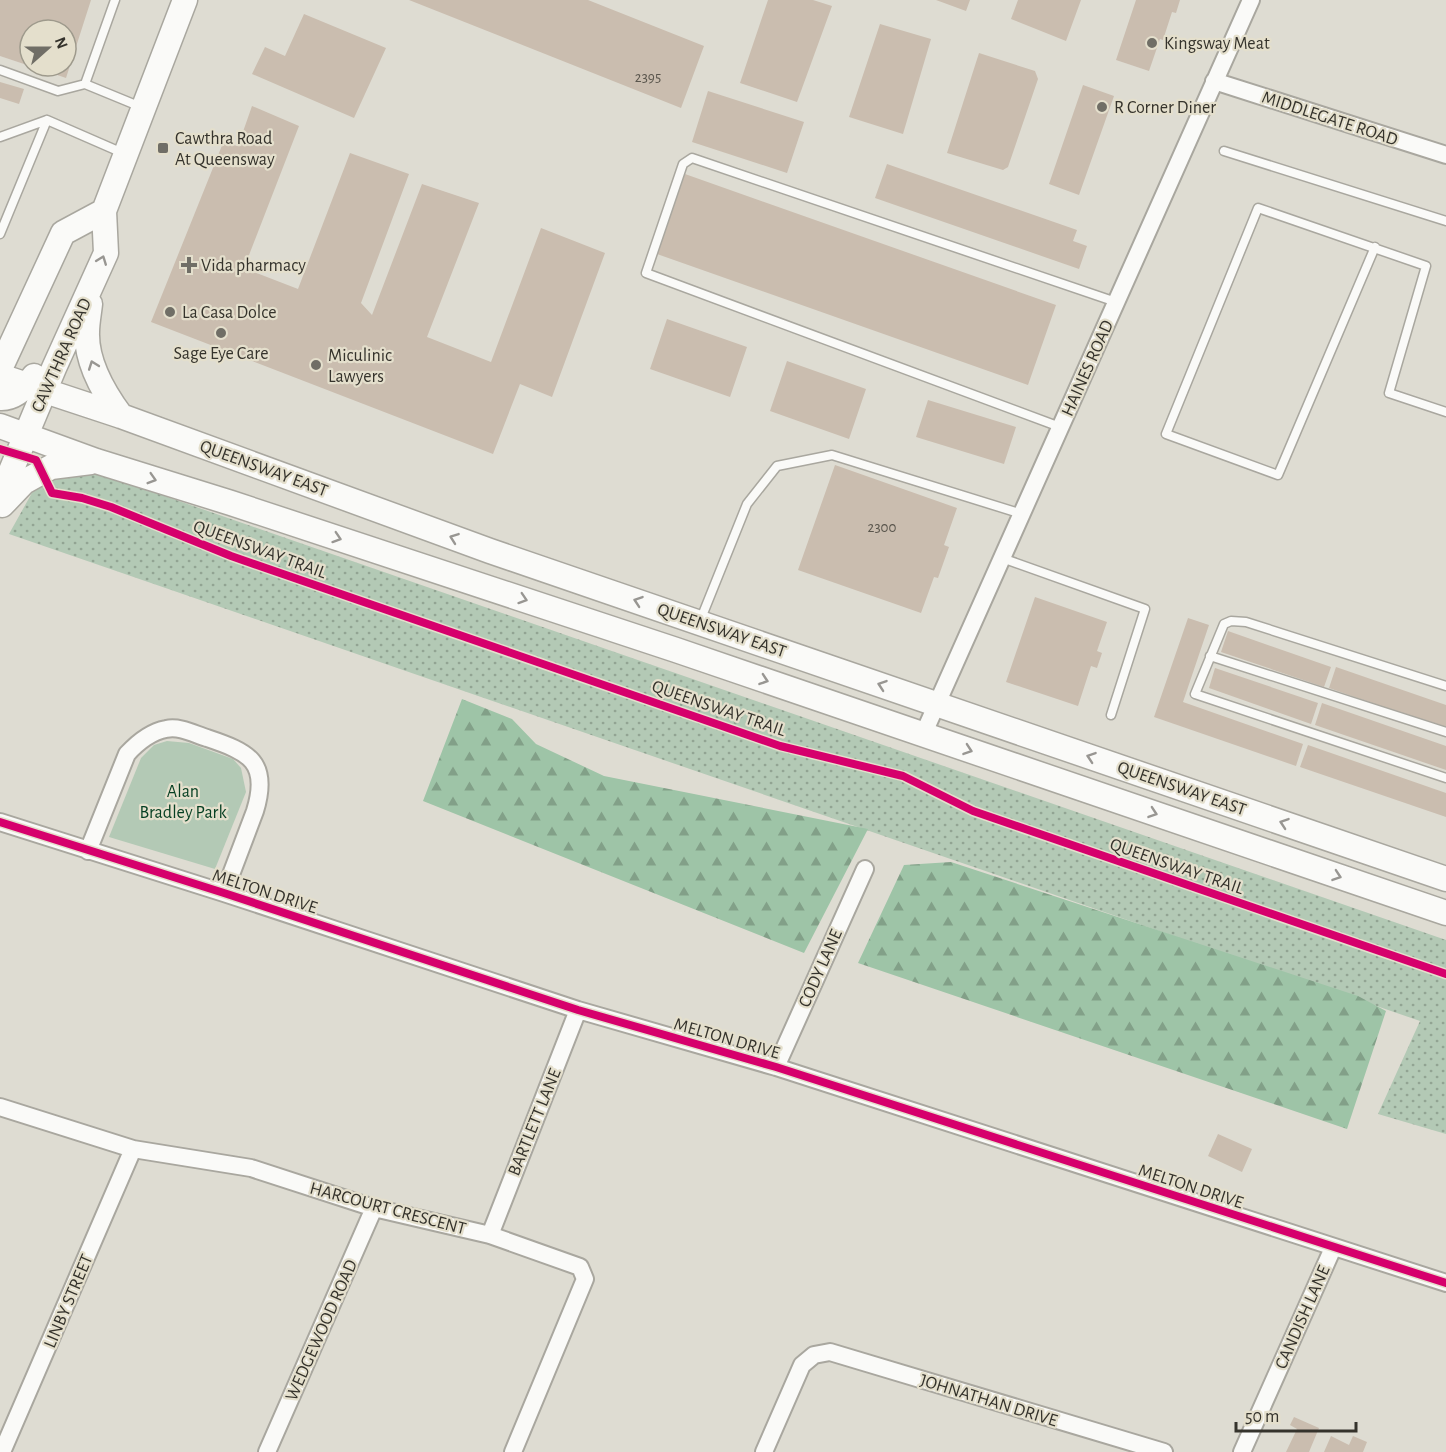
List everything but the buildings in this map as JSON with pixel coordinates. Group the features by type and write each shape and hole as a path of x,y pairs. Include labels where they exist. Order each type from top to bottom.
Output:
{"main road":[{"name":"CAWTHRA ROAD","path":"0,497 26,436 36,388 91,287 106,253 104,211 185,0"},
{"path":"0,369 63,233 104,211"},
{"path":"0,326 42,276"},
{"path":"91,287 87,334 90,356 110,402 121,416"},
{"name":"QUEENSWAY EAST","path":"0,376 121,416 490,551 1446,879"},
{"path":"0,398 5,399 36,388"},
{"name":"QUEENSWAY EAST","path":"0,426 96,462 254,510 665,646 1446,913"},
{"path":"0,507 24,482 51,467 96,462"}],"street":[{"name":"HAINES ROAD","path":"923,735 1251,0"},
{"name":"MIDDLEGATE ROAD","path":"1214,81 1446,155"},
{"path":"88,851 127,754 153,733 180,729 237,748 249,756 259,777 258,801 255,811 224,893"},
{"name":"MELTON DRIVE","path":"0,822 578,1010 776,1067 1446,1283"},
{"name":"CODY LANE","path":"776,1067 865,869"},
{"name":"BARTLETT LANE","path":"490,1234 578,1010"},
{"name":"HARCOURT CRESCENT","path":"0,1107 133,1149 251,1168 374,1208 490,1234 580,1267 585,1279 513,1452"},
{"name":"LINBY STREET","path":"2,1452 133,1149"},
{"name":"WEDGEWOOD ROAD","path":"267,1452 374,1208"},
{"name":"CANDISH LANE","path":"1242,1452 1333,1248"},
{"name":"JOHNATHAN DRIVE","path":"764,1452 802,1365 814,1355 830,1352 1164,1452"}],"lane":[{"path":"85,84 115,0"},
{"path":"0,70 58,91 85,84 144,108"},
{"path":"0,234 2,224 47,120"},
{"path":"0,137 47,120 126,154"},
{"path":"1224,151 1446,220"},
{"path":"1060,427 646,273 683,164 692,158 1116,302"},
{"path":"1375,247 1278,475 1166,434 1258,208 1375,247 1426,266 1389,393 1446,412"},
{"path":"699,622 747,504 777,466 832,455 1022,514"},
{"path":"1002,558 1145,609 1111,715"},
{"path":"1446,686 1246,622 1231,621 1224,624 1195,694 1446,778"},
{"path":"1210,656 1446,732"}],"green space":[{"path":"52,457 1446,940 1446,1134 1378,1114 1420,1021 9,534"},
{"path":"462,699 512,719 536,744 604,776 868,829 804,953 423,801"},
{"name":"Alan Bradley Park","path":"167,741 189,743 233,759 241,768 246,792 215,869 109,837 141,758 154,745"},
{"path":"951,862 1358,996 1386,1011 1347,1129 858,963 904,865"}],"cycle path":[{"name":"QUEENSWAY TRAIL","path":"0,449 36,460 52,493 82,498 111,507 231,556 780,746 903,776 973,811 1446,974"},
{"path":"0,822 578,1010 776,1067 1446,1283"}],"place":[{"name":"Kingsway Meat","path":"1152,43"},
{"name":"R Corner Diner","path":"1102,107"},
{"name":"Cawthra Road At Queensway","path":"163,148"},
{"name":"Vida pharmacy","path":"189,265"},
{"name":"La Casa Dolce","path":"170,312"},
{"name":"Sage Eye Care","path":"221,333"},
{"name":"Miculinic Lawyers","path":"316,365"}]}
